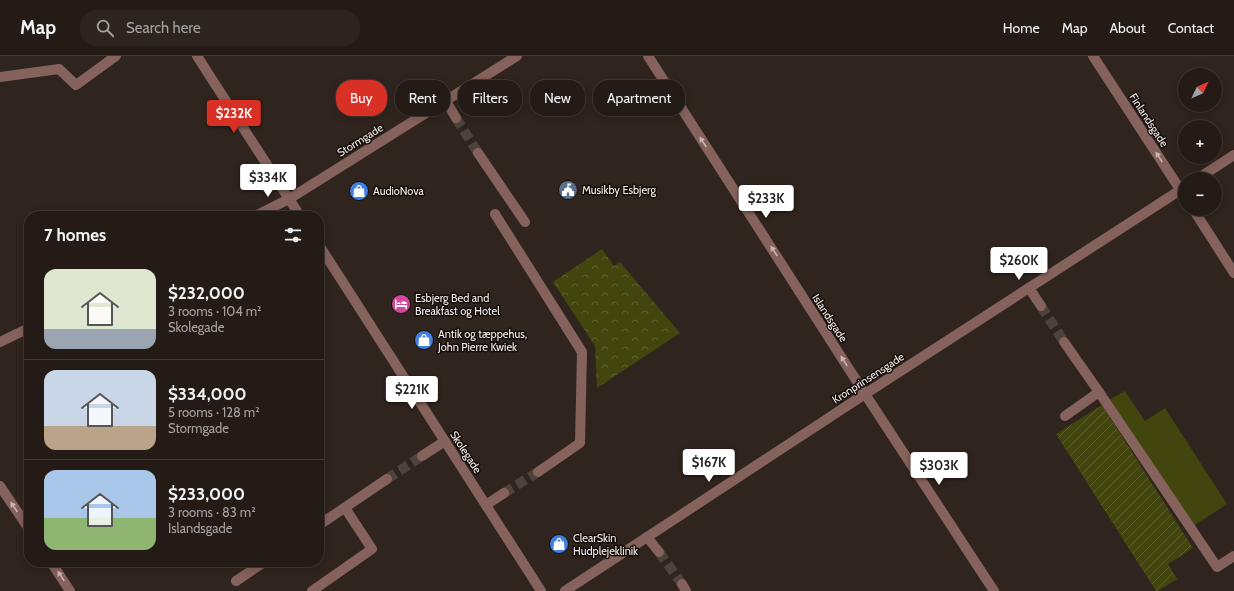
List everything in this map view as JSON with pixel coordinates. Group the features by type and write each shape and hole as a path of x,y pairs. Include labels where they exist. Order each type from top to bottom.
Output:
{"street":[{"path":"0,77 59,69 76,85 116,56"},
{"path":"197,56 297,211"},
{"name":"Stormgade","path":"450,98 517,56"},
{"name":"Islandsgade","path":"648,56 865,394 994,591"},
{"name":"Finlandsgade","path":"1094,56 1178,183"},
{"path":"450,108 456,118"},
{"name":"Stormgade","path":"265,211 290,199 422,116"},
{"path":"478,153 525,222"},
{"path":"1208,172 1234,155"},
{"name":"Kronprinsensgade","path":"565,591 865,394 1178,194"},
{"path":"495,214 582,352 580,443 538,472"},
{"path":"1197,216 1234,273"},
{"name":"Skolegade","path":"324,254 541,591"},
{"path":"1029,288 1041,306"},
{"path":"0,342 24,330"},
{"path":"1064,342 1217,567 1234,556"},
{"path":"1064,416 1099,392"},
{"path":"422,456 445,441"},
{"path":"324,522 387,479"},
{"path":"0,486 24,522"},
{"path":"486,505 504,493"},
{"path":"312,591 372,549 345,508"},
{"path":"647,536 659,552"},
{"path":"54,567 70,591"},
{"path":"236,581 257,567"}],"green space":[{"path":"602,249 614,266 620,262 680,333 597,388 595,346 553,282"},
{"path":"1125,391 1145,421 1165,408 1227,504 1192,527 1109,400"},
{"path":"1102,405 1193,548 1168,564 1177,579 1158,591 1156,591 1056,434"}],"tunnel":[{"path":"456,118 478,153"},
{"path":"1041,306 1064,342"},
{"path":"387,479 422,456"},
{"path":"504,493 538,472"},
{"path":"659,552 682,584"}],"place":[{"name":"Musikby Esbjerg","path":"568,190"},
{"name":"AudioNova","path":"359,191"},
{"name":"Esbjerg Bed and Breakfast og Hotel","path":"401,304"},
{"name":"Antik og tæppehus, John Pierre Kwiek","path":"424,340"},
{"name":"ClearSkin Hudplejeklinik","path":"559,544"}]}
